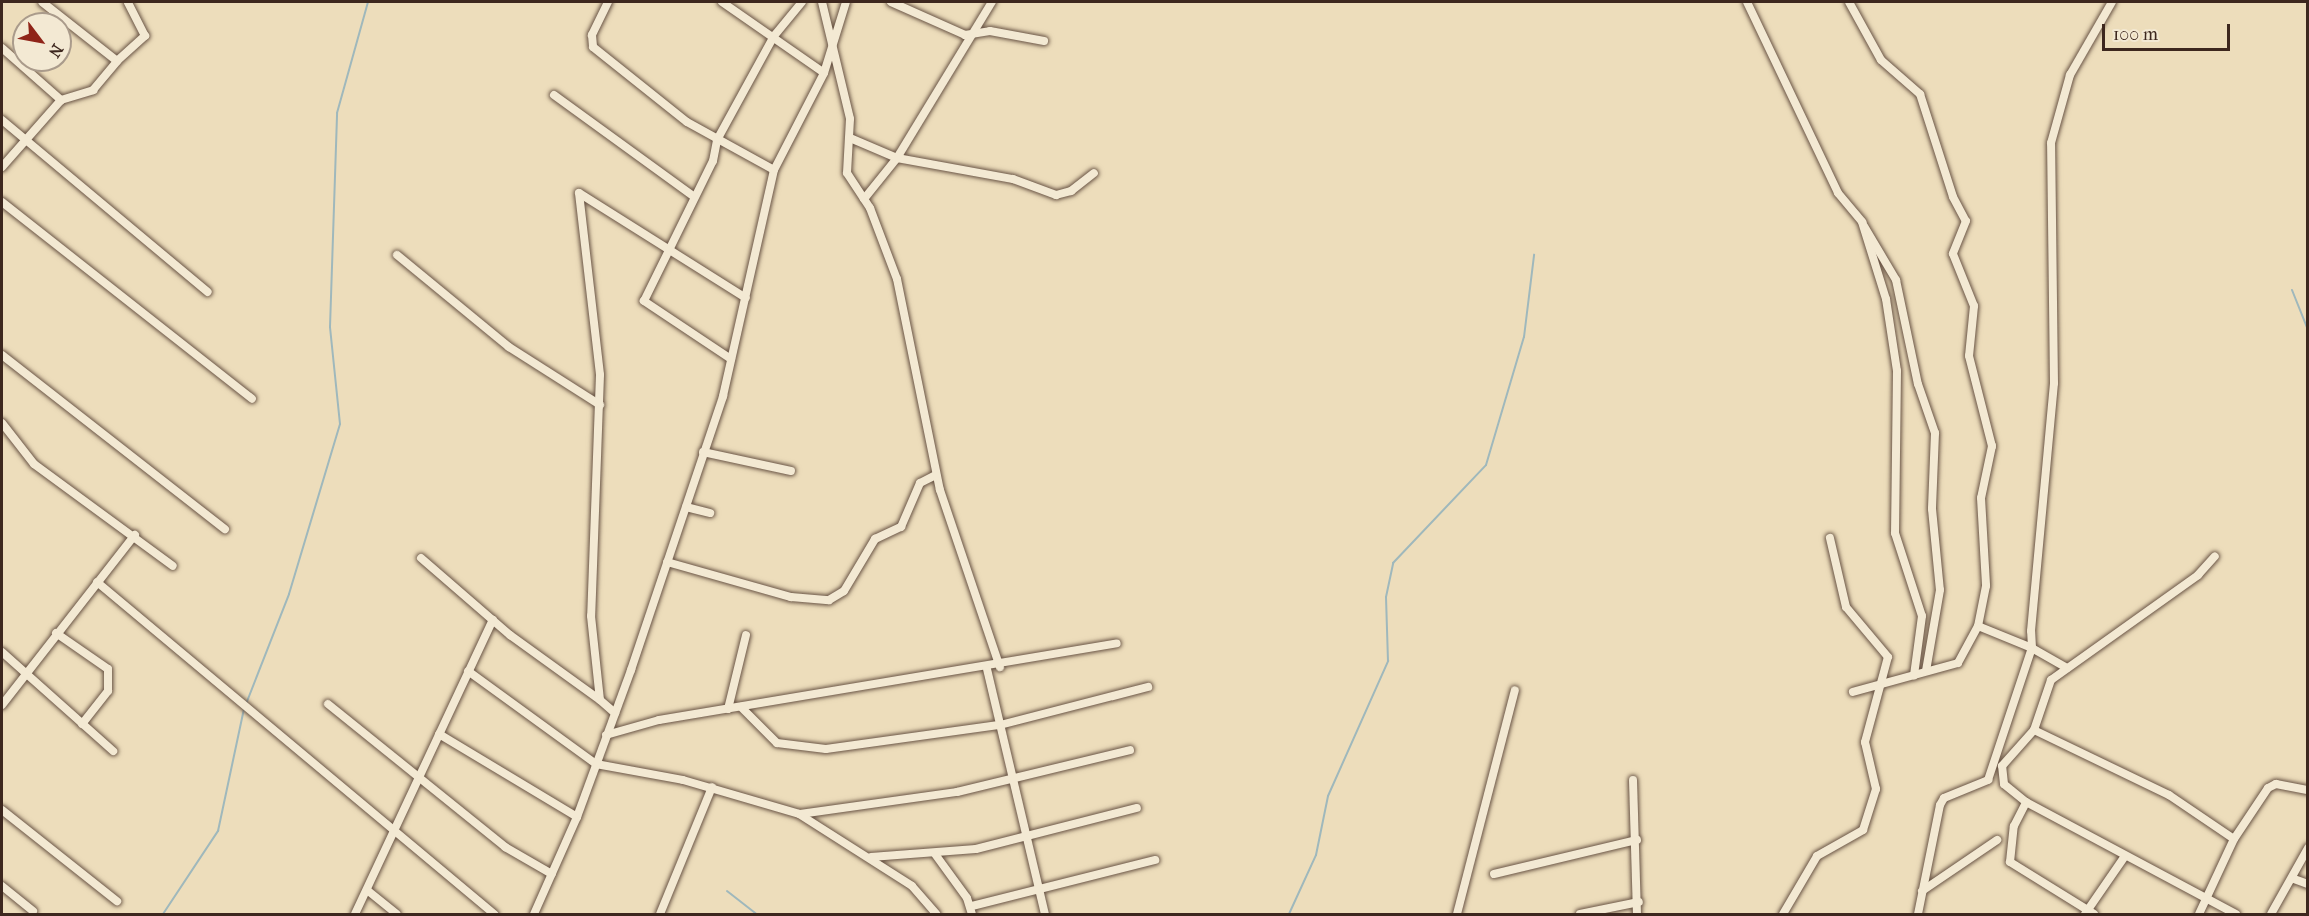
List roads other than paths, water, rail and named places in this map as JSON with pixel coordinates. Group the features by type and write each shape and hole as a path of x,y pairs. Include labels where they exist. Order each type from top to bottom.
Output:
{"street":[{"path":"42,2 117,61"},
{"path":"2,167 62,100 93,90 117,61 146,36 128,2"},
{"path":"608,2 592,35 593,47 717,140 774,170"},
{"path":"722,2 774,36 824,74"},
{"path":"731,359 644,301 671,250 717,140 774,36 802,2"},
{"path":"822,2 850,138 847,173 864,200 897,279 936,475 954,541 1000,667"},
{"path":"534,915 577,817 704,452 731,359 774,170 824,74 833,51 846,2"},
{"path":"891,2 959,34 978,33 1044,41"},
{"path":"864,200 897,158 978,33 992,2"},
{"path":"1747,2 1838,193 1863,225 1896,280 1918,384 1935,433 1932,510 1940,590 1926,671"},
{"path":"1849,2 1881,60 1920,94 1967,224 1953,254 1974,306 1969,356 1992,446 1981,498 1986,562 1978,626 1958,663 1853,692"},
{"path":"1918,915 1940,805 1944,798 1988,780 2032,648 2054,383 2051,138 2070,75 2112,2"},
{"path":"2,48 62,100"},
{"path":"554,95 693,195"},
{"path":"2,120 208,292"},
{"path":"850,138 897,158 1013,179 1056,195 1071,191 1094,173"},
{"path":"600,700 590,578 599,505 600,405 579,193 746,298"},
{"path":"2,202 252,399"},
{"path":"1863,225 1886,299 1896,363 1895,533 1922,616 1914,675"},
{"path":"397,255 509,347 600,405"},
{"path":"2,355 225,529"},
{"path":"2,423 34,464 135,535 173,566"},
{"path":"704,452 791,471"},
{"path":"667,562 791,597 829,600 844,591 875,539 902,527 920,483 936,475"},
{"path":"686,507 710,513"},
{"path":"2,705 56,633 135,535"},
{"path":"1783,915 1817,856 1853,839 1868,822 1876,789 1865,741 1888,662 1886,650 1846,607 1830,538"},
{"path":"2215,556 2198,575 2051,680 2034,730 2007,759 2001,775 2026,802 2236,915"},
{"path":"421,558 493,620 615,712"},
{"path":"97,582 494,915"},
{"path":"355,915 392,830 493,620"},
{"path":"1978,626 2032,648 2067,668"},
{"path":"56,633 108,669 108,691 82,724"},
{"path":"728,709 746,635"},
{"path":"606,735 728,709 1000,667 1117,643"},
{"path":"2,652 113,751"},
{"path":"987,669 1045,915"},
{"path":"468,671 596,764 712,787 799,814 870,856 912,886 936,915"},
{"path":"741,707 777,743 802,750 1000,725 1148,687"},
{"path":"1457,915 1515,690"},
{"path":"328,704 505,847 552,874"},
{"path":"2034,730 2169,795 2234,839"},
{"path":"439,734 483,755 577,817"},
{"path":"799,814 1014,781 1130,750"},
{"path":"1633,780 1638,915"},
{"path":"2199,915 2234,839 2271,785 2307,790"},
{"path":"660,915 712,787"},
{"path":"2026,802 2015,822 2010,862 2089,913 2126,856"},
{"path":"870,856 935,854 1027,837 1137,808"},
{"path":"2,810 117,901"},
{"path":"1494,874 1637,840"},
{"path":"1922,891 1997,840"},
{"path":"2271,915 2294,879 2307,848"},
{"path":"935,854 972,910 1039,888 1155,860"},
{"path":"2294,879 2307,884"},
{"path":"2,886 33,911"},
{"path":"367,890 397,915"},
{"path":"1580,915 1639,902"}],"waterway":[{"path":"246,704 289,594 340,424 330,327 337,113 368,2"},
{"path":"1289,914 1316,855 1328,796 1388,661 1386,597 1393,563 1486,465 1524,337 1534,255"},
{"path":"2292,290 2308,330"},
{"path":"163,914 218,831 244,709"},
{"path":"727,891 756,914"}]}
